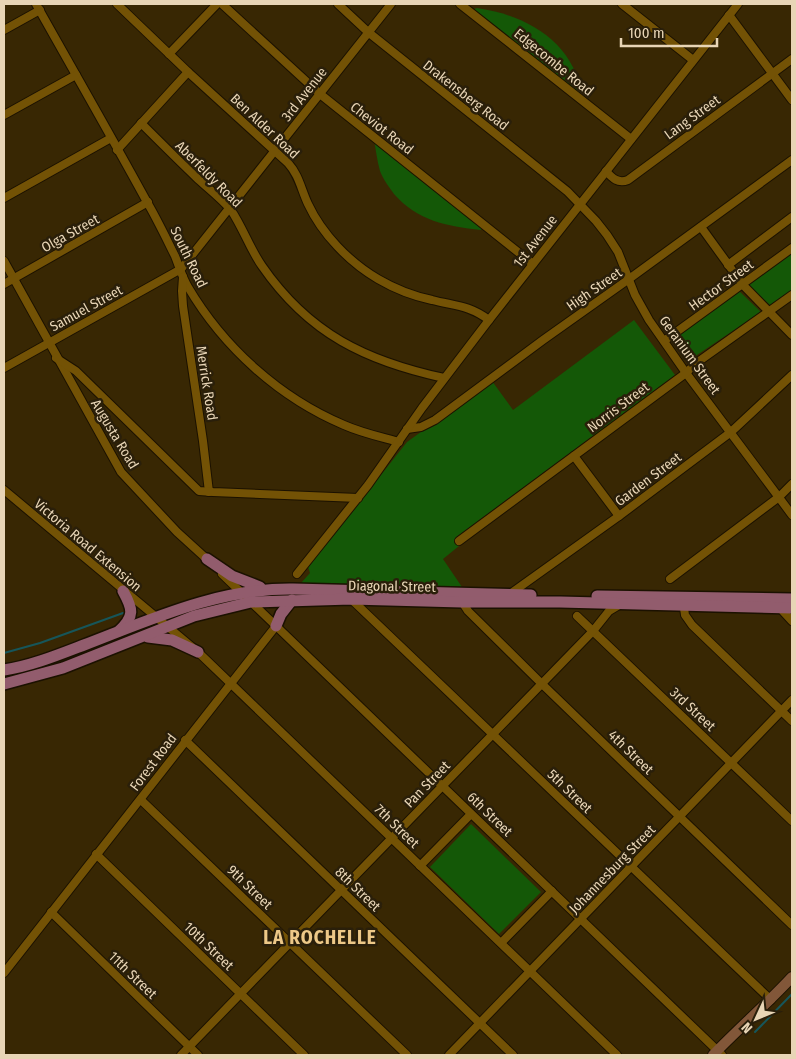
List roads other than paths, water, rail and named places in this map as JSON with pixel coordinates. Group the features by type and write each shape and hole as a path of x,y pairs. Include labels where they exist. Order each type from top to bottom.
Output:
{"main road":[{"path":"207,559 232,576 266,589"},
{"name":"Diagonal Street","path":"4,670 50,658 196,603 241,592 266,589 621,604 792,599"},
{"path":"116,633 128,622 131,612 129,602 123,591"},
{"name":"Diagonal Street","path":"4,684 63,668 194,616 251,602 461,598 510,594 792,608"},
{"path":"276,626 281,614 292,600"},
{"path":"141,637 157,637 172,640 198,652"},
{"path":"719,1054 792,977"}],"street":[{"name":"Ben Alder Road","path":"117,4 293,169 308,205 318,222 343,252 378,279 403,292 472,308 489,320"},
{"path":"169,54 217,4"},
{"name":"Cheviot Road","path":"222,4 320,94 533,264"},
{"name":"Drakensberg Road","path":"338,4 368,32 550,177 580,204"},
{"name":"3rd Avenue","path":"182,273 274,151 391,4"},
{"name":"Edgecombe Road","path":"460,4 631,139"},
{"path":"622,4 693,60"},
{"name":"1st Avenue","path":"297,574 358,498 444,378 738,4"},
{"path":"4,30 38,7"},
{"name":"South Road","path":"38,7 148,202 182,273 204,311 220,332 245,359 269,380 311,409 345,426 398,442"},
{"path":"729,15 792,100"},
{"name":"Lang Street","path":"606,171 618,181 628,180 792,59"},
{"path":"117,150 188,72"},
{"path":"4,115 76,75"},
{"name":"Aberfeldy Road","path":"141,123 230,209 255,254 276,286 319,327 338,341 375,358 416,372 444,378"},
{"path":"4,198 111,138"},
{"name":"High Street","path":"407,429 421,427 435,420 792,160"},
{"name":"Olga Street","path":"4,284 148,202"},
{"name":"Geranium Street","path":"580,204 607,235 618,252 645,315 792,515"},
{"path":"728,265 792,217"},
{"path":"701,227 743,285 792,335"},
{"name":"Hector Street","path":"664,341 792,248"},
{"name":"Augusta Road","path":"4,261 56,358 121,472 177,532 241,592"},
{"name":"Samuel Street","path":"4,368 182,273"},
{"name":"Merrick Road","path":"182,273 183,306 209,492"},
{"name":"Norris Street","path":"459,541 686,373 695,364 792,295"},
{"path":"56,358 76,371 199,490 358,498"},
{"name":"Garden Street","path":"510,594 620,516 732,432 792,375"},
{"path":"574,456 620,516"},
{"path":"670,579 779,497 792,484"},
{"name":"Victoria Road Extension","path":"4,490 157,618"},
{"name":"6th Street","path":"241,592 719,1054"},
{"name":"4th Street","path":"461,598 468,611 542,684 792,924"},
{"name":"5th Street","path":"350,599 771,1000"},
{"path":"679,603 692,625"},
{"path":"679,603 692,625 792,721"},
{"name":"Pan Street","path":"181,1055 542,684 593,631 609,611 621,604"},
{"path":"780,608 792,621"},
{"name":"3rd Street","path":"577,616 792,821"},
{"name":"7th Street","path":"157,618 198,652 616,1055"},
{"name":"Forest Road","path":"4,974 50,912 141,800 185,740 276,626"},
{"name":"Johannesburg Street","path":"449,1055 792,700"},
{"name":"8th Street","path":"185,740 513,1055"},
{"name":"9th Street","path":"141,800 408,1055"},
{"path":"420,866 471,814"},
{"name":"10th Street","path":"96,854 304,1055"},
{"path":"500,943 552,891"},
{"name":"11th Street","path":"50,912 198,1055"}],"waterway":[{"path":"4,653 40,643 123,613"},
{"path":"755,1032 792,994"}],"district":[{"name":"LA ROCHELLE","path":"320,937"}]}
